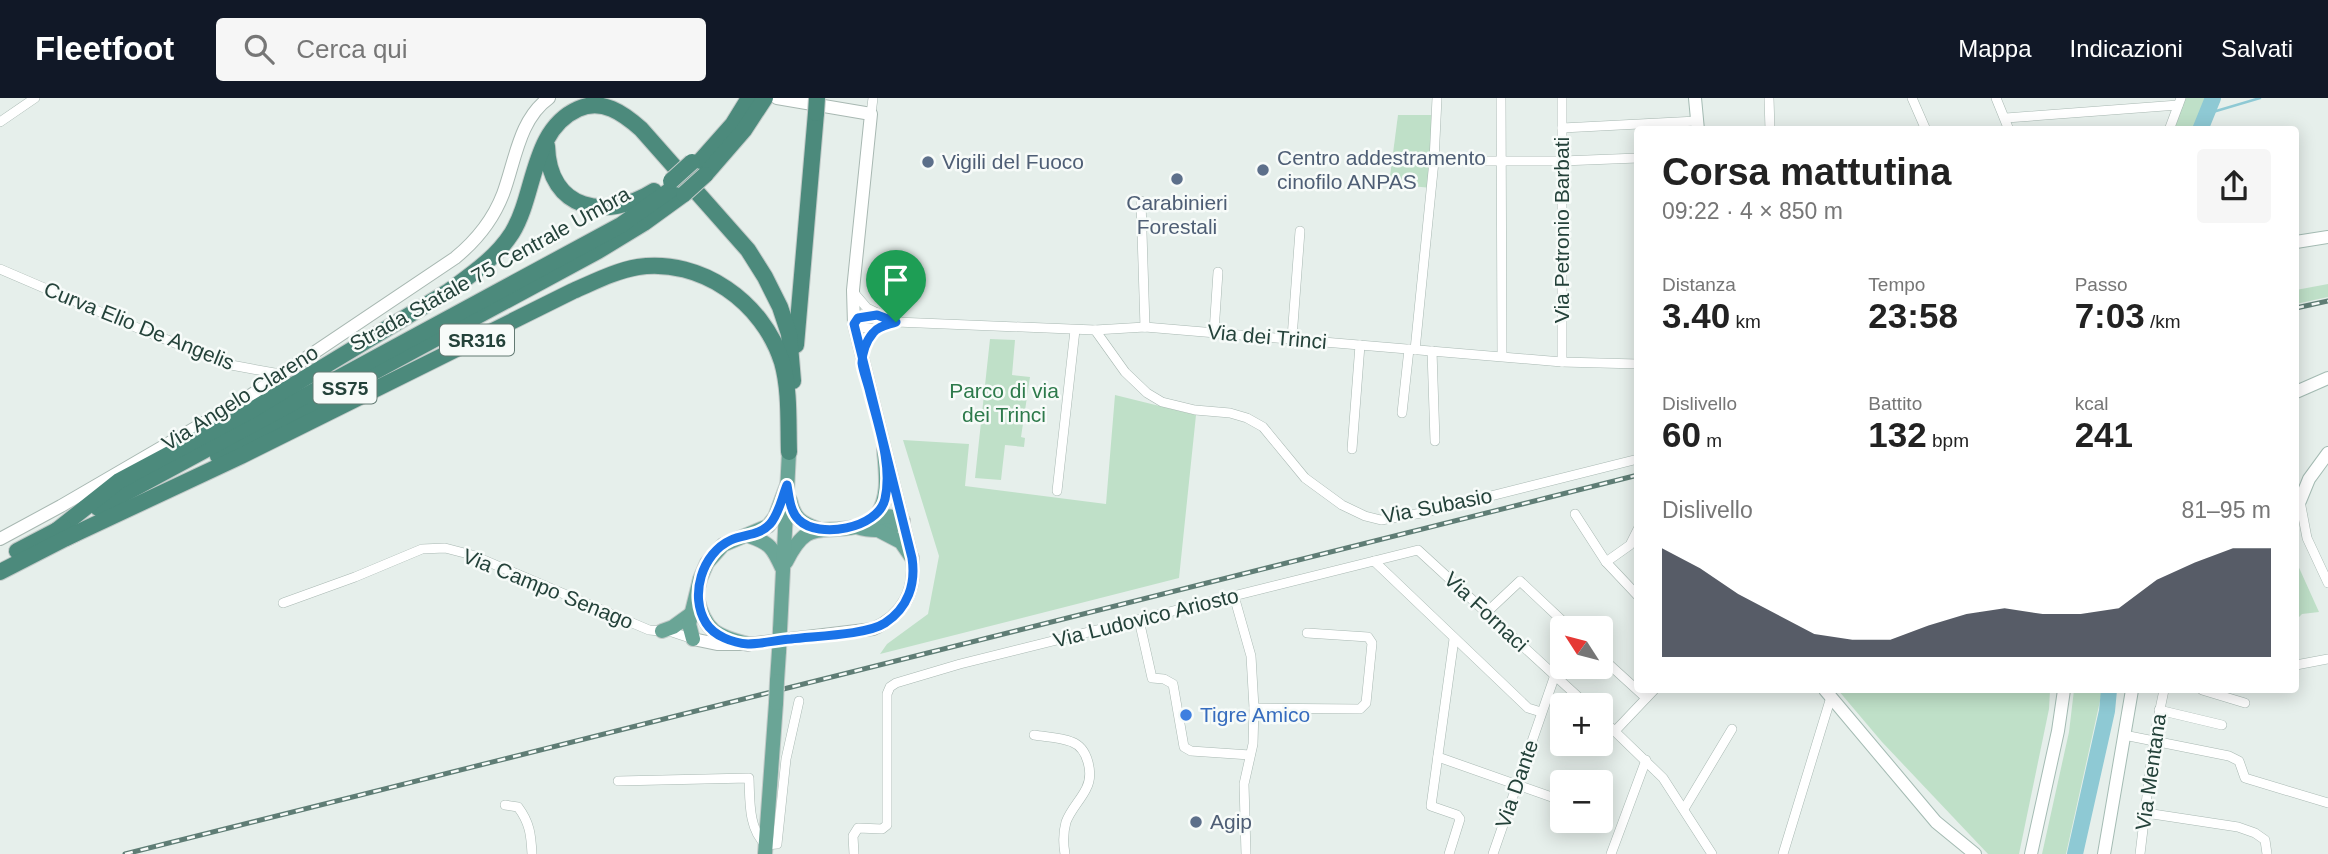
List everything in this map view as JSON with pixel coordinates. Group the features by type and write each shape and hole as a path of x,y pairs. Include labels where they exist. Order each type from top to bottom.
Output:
{"highway":[{"name":"Strada Statale 75 Centrale Umbra","path":"0,572 61,535 598,251 644,223 697,168 744,130 760,100"},
{"name":"SR316","path":"61,535 119,481 252,410 449,291 480,269 498,252 512,233 523,211 546,140 555,125 566,115 583,107 596,105 612,108 640,128 748,250 780,307 789,334 793,382"},
{"name":"SR316","path":"789,452 816,106"},
{"path":"546,140 553,180 571,199 582,203 626,205 677,187"},
{"name":"SR316","path":"61,535 241,456 573,291 615,273 638,267 668,266 692,272 719,284 755,311 772,339 782,364 786,382 789,452"},
{"name":"Strada Statale 75 Centrale Umbra","path":"0,560 61,535"}],"main road":[{"path":"877,524 886,498 884,450"},
{"name":"SR316","path":"765,851 789,452"},
{"path":"787,485 797,518 818,529 877,524 887,530 903,521"},
{"path":"693,639 698,630 696,608 700,579 714,553 730,540 762,531 772,522 787,485"},
{"path":"877,524 901,542 912,558"},
{"path":"782,569 797,541 818,529"},
{"path":"749,536 767,542 775,552 782,569"},
{"path":"658,631 673,627 696,608"},
{"path":"696,608 716,634 748,644"}],"street":[{"path":"1,119 35,98"},
{"name":"Via Angelo Clareno","path":"0,539 245,399 455,258 474,242 488,224 502,195 521,138 532,116 549,98"},
{"path":"693,639 717,644 748,644 873,629 883,625 900,611 910,592 913,581 912,558 854,324 853,290 873,98"},
{"path":"1402,414 1434,161 1437,98"},
{"path":"1501,98 1502,356"},
{"name":"Via Petronio Barbati","path":"1562,98 1562,362"},
{"path":"1653,126 1698,125 1695,98"},
{"path":"1769,98 1770,126"},
{"path":"1912,98 1924,126"},
{"path":"1996,98 2008,126"},
{"path":"760,100 871,114"},
{"path":"2006,118 2180,102 2171,126"},
{"path":"1562,128 1634,126"},
{"path":"1434,161 1634,158"},
{"path":"1141,201 1145,327"},
{"path":"1292,338 1300,232"},
{"path":"2299,242 2328,237"},
{"name":"Curva Elio De Angelis","path":"0,269 230,365 280,374"},
{"path":"1214,332 1218,272"},
{"name":"Via dei Trinci","path":"853,290 859,302 877,315 896,322 1075,330 1145,327 1562,362 1634,364"},
{"path":"854,324 858,318 877,315"},
{"name":"Via dei Trinci","path":"854,324 877,328 896,322"},
{"path":"862,364 865,346 877,328"},
{"path":"1057,491 1075,330"},
{"name":"Via Subasio","path":"1095,330 1125,372 1147,393 1162,402 1247,418 1263,427 1306,478 1323,493 1365,516 1381,520 1427,512 1634,460"},
{"path":"1352,449 1360,345"},
{"path":"1432,351 1435,441"},
{"path":"2299,390 2328,378"},
{"path":"2299,496 2328,453"},
{"path":"2299,508 2307,538 2328,583"},
{"path":"1575,514 1606,562 1634,592"},
{"path":"1606,562 1630,545 1634,537"},
{"name":"Via Campo Senago","path":"283,603 433,547 472,555 658,631 672,632 693,639"},
{"name":"Via Fornaci","path":"1374,561 1418,550 1550,670"},
{"path":"1374,561 1528,708 1541,712"},
{"name":"Via Ludovico Ariosto","path":"854,854 853,836 858,828 882,830 887,825 887,694 890,687 960,664 1374,561"},
{"path":"1487,612 1520,581 1557,616"},
{"path":"1234,596 1251,656 1254,708 1253,744 1244,784 1246,854"},
{"path":"1139,620 1152,678 1164,679 1173,684 1184,747 1191,751 1250,755"},
{"path":"1254,708 1360,709 1366,703 1372,643 1368,638 1307,633"},
{"path":"1449,854 1460,819 1457,815 1431,807 1454,639"},
{"path":"2299,664 2328,659"},
{"path":"1614,669 1634,687"},
{"name":"Via Dante","path":"1493,854 1553,679"},
{"name":"Via Fornaci","path":"1559,679 1574,693"},
{"path":"1641,693 1646,698"},
{"path":"1651,693 1615,731 1663,778 1712,854"},
{"path":"1783,854 1828,693"},
{"path":"1828,693 1928,813 1975,854"},
{"path":"2031,854 2064,693"},
{"path":"2104,854 2131,693"},
{"name":"Via Mentana","path":"2140,854 2163,693"},
{"path":"2212,693 2245,703"},
{"path":"618,780 749,778 754,828 765,851 777,844 786,759 799,701"},
{"path":"2159,710 2222,725"},
{"path":"1684,808 1732,729"},
{"path":"1034,734 1073,742 1081,748 1086,757 1089,780 1087,788 1067,820 1064,831 1065,854"},
{"path":"2124,735 2233,757 2239,761 2245,778 2328,803"},
{"path":"1438,757 1550,796"},
{"path":"1611,854 1646,760"},
{"path":"505,805 518,807 525,816 530,827 532,854"},
{"path":"2146,813 2249,830 2264,839 2267,854"}],"green space":[{"path":"2183,98 2207,98 2194,126 2173,126"},
{"path":"1398,115 1437,115 1432,188 1389,184"},
{"path":"2328,284 2328,297 2299,303 2299,289"},
{"name":"Parco di via dei Trinci","path":"990,339 1015,340 1012,375 1030,377 1021,437 1025,438 1024,447 1005,445 1001,480 975,478"},
{"path":"1115,395 1196,415 1179,578 880,654 887,644 928,614 939,556 903,440 969,444 965,486 1106,504"},
{"path":"2299,568 2319,612 2302,614 2299,617"},
{"path":"1841,693 2050,693 2049,709 2019,854 1988,854 1882,742"},
{"path":"2074,693 2102,693 2066,854 2042,854 2069,732"}],"waterway":[{"path":"2202,126 2213,98"},
{"path":"2206,114 2260,98"},
{"path":"2075,854 2109,693"}],"railway":[{"path":"2299,307 2328,301"},
{"path":"125,854 1634,476"}],"place":[{"name":"Vigili del Fuoco","path":"928,162"},
{"name":"Centro addestramento cinofilo ANPAS","path":"1263,170"},
{"name":"Carabinieri Forestali","path":"1177,179"},
{"name":"Tigre Amico","path":"1186,715"},
{"name":"Agip","path":"1196,822"}],"route":[{"path":"896,322 877,315 858,318 854,324 862,364 912,558 913,581 906,601 892,618 873,629 748,644 716,634 706,624 697,598 700,579 707,563 714,553 730,540 749,536 768,526 775,517 787,485 794,514 803,523 818,529 857,527 875,518 882,509 886,498 884,450 862,364 865,346 872,334 877,328 896,322"}]}
